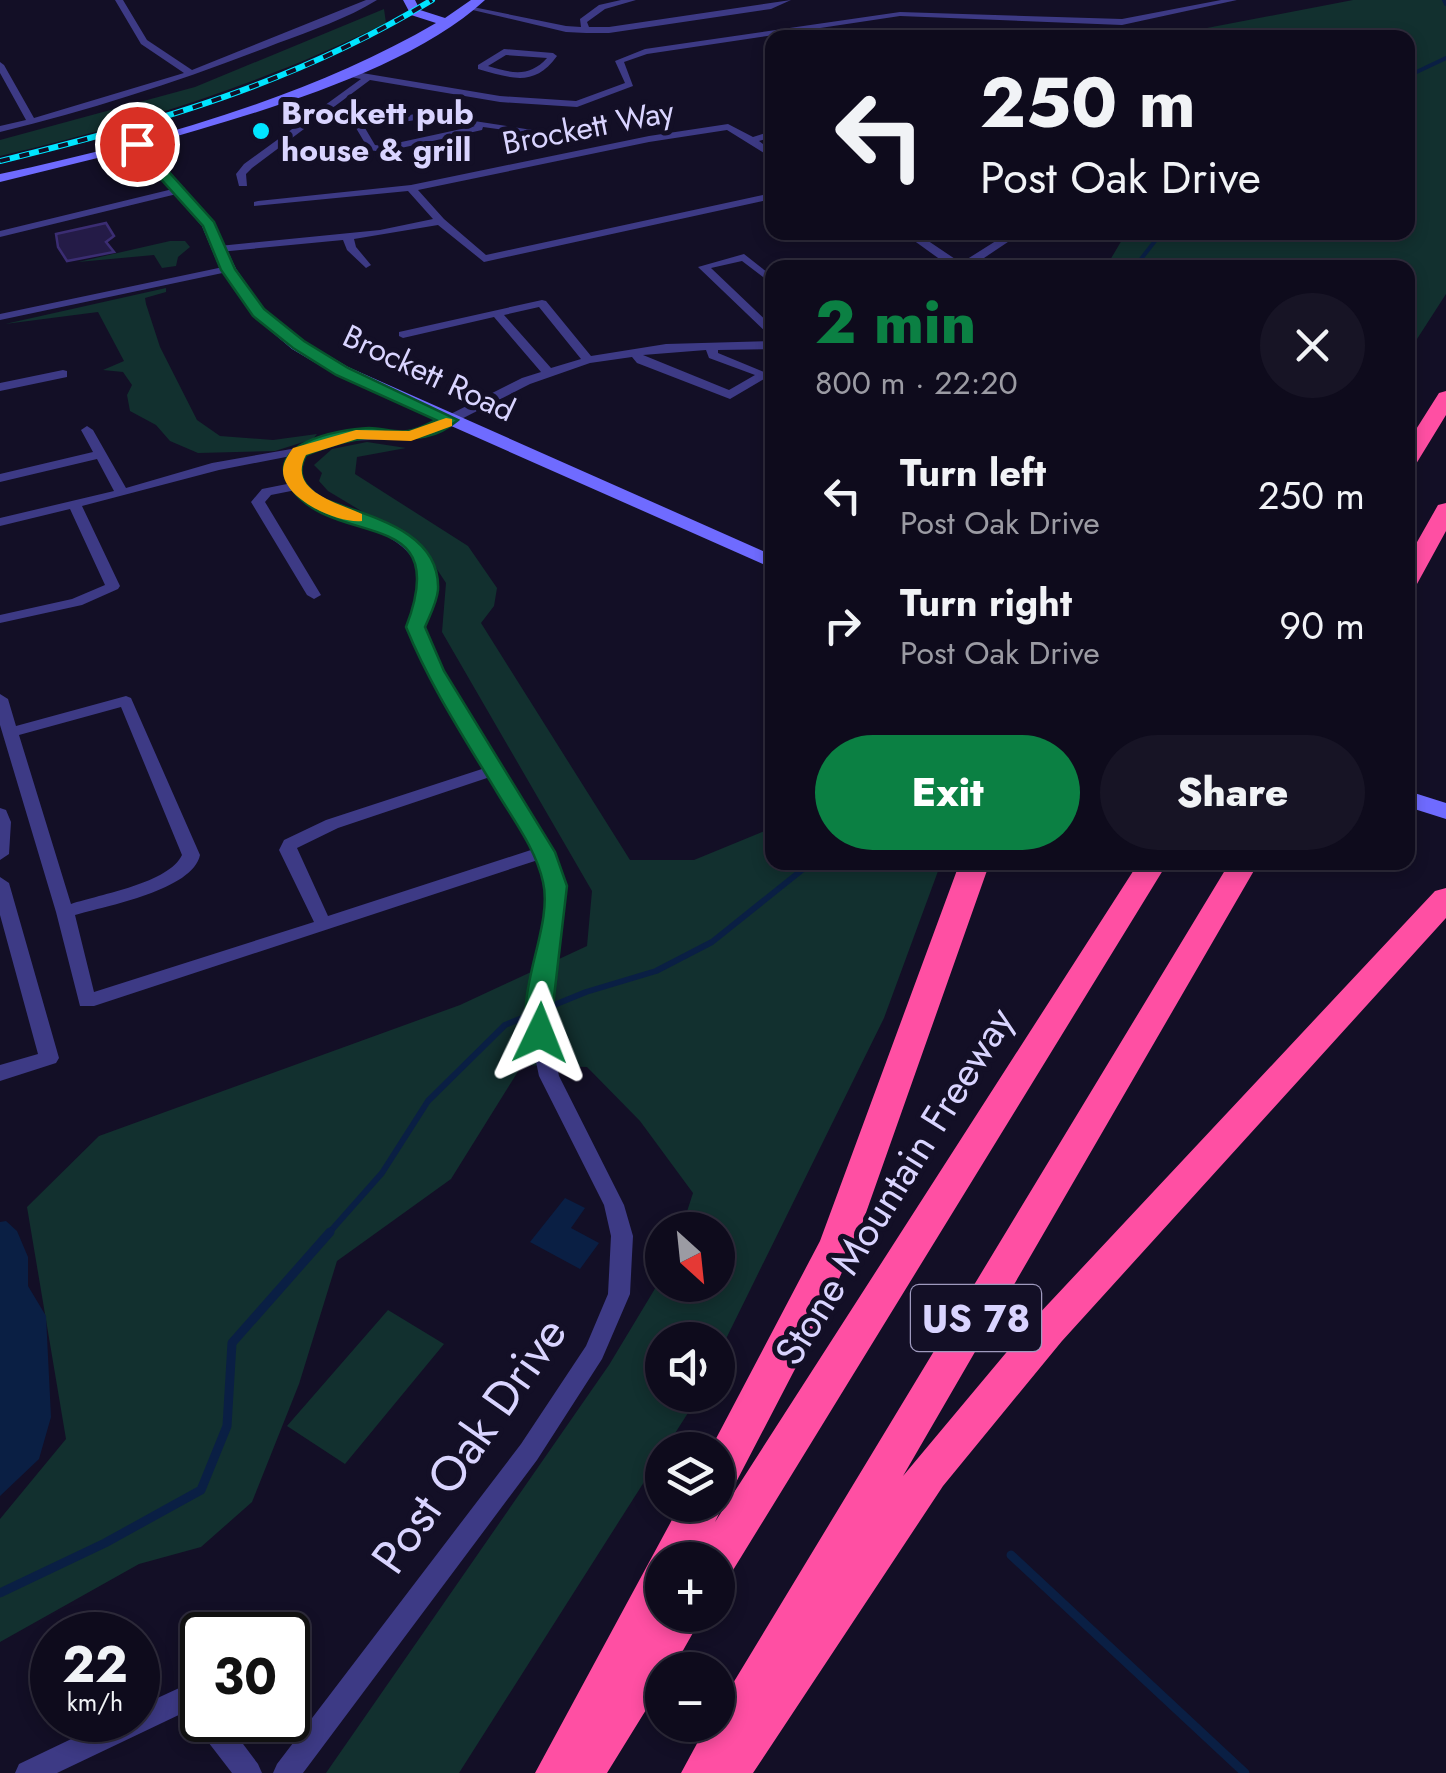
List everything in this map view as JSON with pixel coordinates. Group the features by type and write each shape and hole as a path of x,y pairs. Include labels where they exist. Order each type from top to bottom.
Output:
{"highway":[{"path":"1415,411 1446,387"},
{"path":"1415,448 1446,397"},
{"path":"1415,566 1446,510"},
{"path":"735,1444 838,1241 972,870"},
{"name":"Stone Mountain Freeway","path":"726,1542 1149,870"},
{"name":"US 78","path":"704,1773 1241,870"},
{"path":"726,1773 929,1472 1049,1329 1446,899"},
{"path":"558,1773 645,1610"},
{"path":"581,1773 669,1632"}],"street":[{"path":"119,0 144,42 192,74"},
{"path":"0,129 192,74 373,0"},
{"path":"408,0 415,12 448,23"},
{"path":"586,30 583,21 602,7 632,0"},
{"path":"52,167 183,130 409,48 474,4 540,25 586,30 638,28 771,7 787,0"},
{"path":"810,30 900,14 1122,22 1233,0"},
{"path":"344,73 366,80 500,99 576,104 630,84 618,61 626,56 765,36"},
{"path":"462,92 481,67 504,52 553,56 536,75 481,67"},
{"path":"0,65 32,122"},
{"path":"242,184 241,174 248,166 366,80"},
{"path":"408,118 404,112 415,104"},
{"path":"310,120 359,126 422,116 527,130"},
{"path":"359,126 372,148 383,149 465,133 484,125"},
{"name":"Brockett Way","path":"258,204 411,188 649,139 728,127 752,140 765,136"},
{"path":"0,234 188,180 164,142 183,130"},
{"path":"752,140 765,150"},
{"name":"Brockett Road","path":"137,144 162,170 188,180 228,270 258,312 298,345 342,371 765,559"},
{"path":"0,178 112,157 131,158 162,170"},
{"path":"411,188 484,259 765,198"},
{"path":"211,230 218,209"},
{"path":"219,249 348,237 440,220"},
{"path":"348,237 366,266"},
{"path":"919,240 948,260"},
{"path":"973,260 1005,240"},
{"path":"765,275 744,257 703,267 765,325"},
{"path":"0,317 228,270"},
{"path":"403,334 542,303 588,360"},
{"path":"496,313 548,372"},
{"path":"0,522 356,434 411,436 548,372 588,360 633,351 765,345"},
{"path":"711,347 712,355 765,373"},
{"path":"633,351 641,360 730,395 765,376"},
{"path":"0,387 63,374"},
{"path":"88,430 122,494"},
{"path":"299,451 291,466 298,486 267,492 258,502 314,595"},
{"path":"0,478 100,454"},
{"name":"Post Oak Drive","path":"286,1773 529,1452 594,1352 620,1294 622,1236 614,1205 549,1076 540,1033 540,996 556,886 544,852 434,671 416,627 429,592 426,564 409,542 395,533 317,503 298,486"},
{"path":"0,619 92,597 113,586 75,504"},
{"path":"0,699 66,912 88,1001 544,852"},
{"path":"11,732 126,702 190,854 190,862 172,879 66,912"},
{"path":"332,923 322,921 288,850 290,844 332,824 495,770"},
{"path":"1415,800 1446,810"},
{"path":"0,814 0,854"},
{"path":"0,883 49,1058 0,1073"},
{"path":"28,1773 180,1701"},
{"path":"225,1742 249,1773"}],"green space":[{"path":"1353,0 1446,0 1446,294 1415,342 1415,260 1110,260 1122,240 1415,240 1415,30 1197,30"},
{"path":"384,9 386,23 245,84 99,131 0,156 0,140 195,87"},
{"path":"185,241 190,247 178,257 176,266 162,268 154,255 78,262"},
{"path":"166,288 166,292 145,298 146,304 160,347 197,420 220,436 273,440 317,434 313,439 275,451 198,453 170,441 156,425 130,411 127,395 132,385 123,372 103,370 124,361 98,312 5,324"},
{"path":"367,442 406,448 357,457 355,474 468,546 497,588 494,606 481,623 630,860 694,860 765,831 765,870 938,870 884,1018 734,1322 645,1322 645,1412 689,1412 676,1432 645,1432 645,1480 459,1773 326,1773 609,1365 647,1302 735,1302 735,1212 687,1212 693,1193 640,1121 587,1067 522,1065 451,1179 337,1261 299,1384 252,1502 201,1547 139,1564 53,1612 30,1612 30,1625 0,1642 0,1519 66,1439 27,1207 99,1136 460,1005 587,946 592,891 442,632 446,583 423,548 328,491 319,481 322,473 314,465 332,449"},
{"path":"388,1310 444,1344 345,1464 287,1426"}],"water":[{"path":"565,1198 585,1208 571,1228 599,1243 580,1269 530,1242"},
{"path":"6,1221 17,1231 28,1257 28,1286 46,1316 51,1417 39,1459 0,1496 0,1222"}],"building":[{"path":"106,223 114,236 106,242 114,252 67,261 58,247 56,234"}],"waterway":[{"path":"1444,0 1446,4"},
{"path":"1415,73 1446,58"},
{"path":"1140,260 1156,240"},
{"path":"328,1234 382,1173 428,1101 505,1025 586,992 656,971 712,942 802,870"},
{"path":"0,1593 105,1543 201,1490 227,1426 232,1343 330,1232"},
{"path":"1011,1555 1245,1773"}],"railway":[{"path":"0,161 113,132 277,77 329,55 432,0"}],"slow traffic":[{"path":"356,518 305,496 292,476 291,466 299,451 356,434 411,436 446,423"}],"place":[{"name":"Brockett pub house & grill","path":"261,131"}],"route":[{"path":"137,144 209,225 228,270 258,312 298,345 342,371 450,420 411,436 369,433 330,440 299,451 291,466 292,476 305,496 395,533 409,542 426,564 429,592 416,627 434,671 544,852 556,886 540,996 540,1033"}]}
